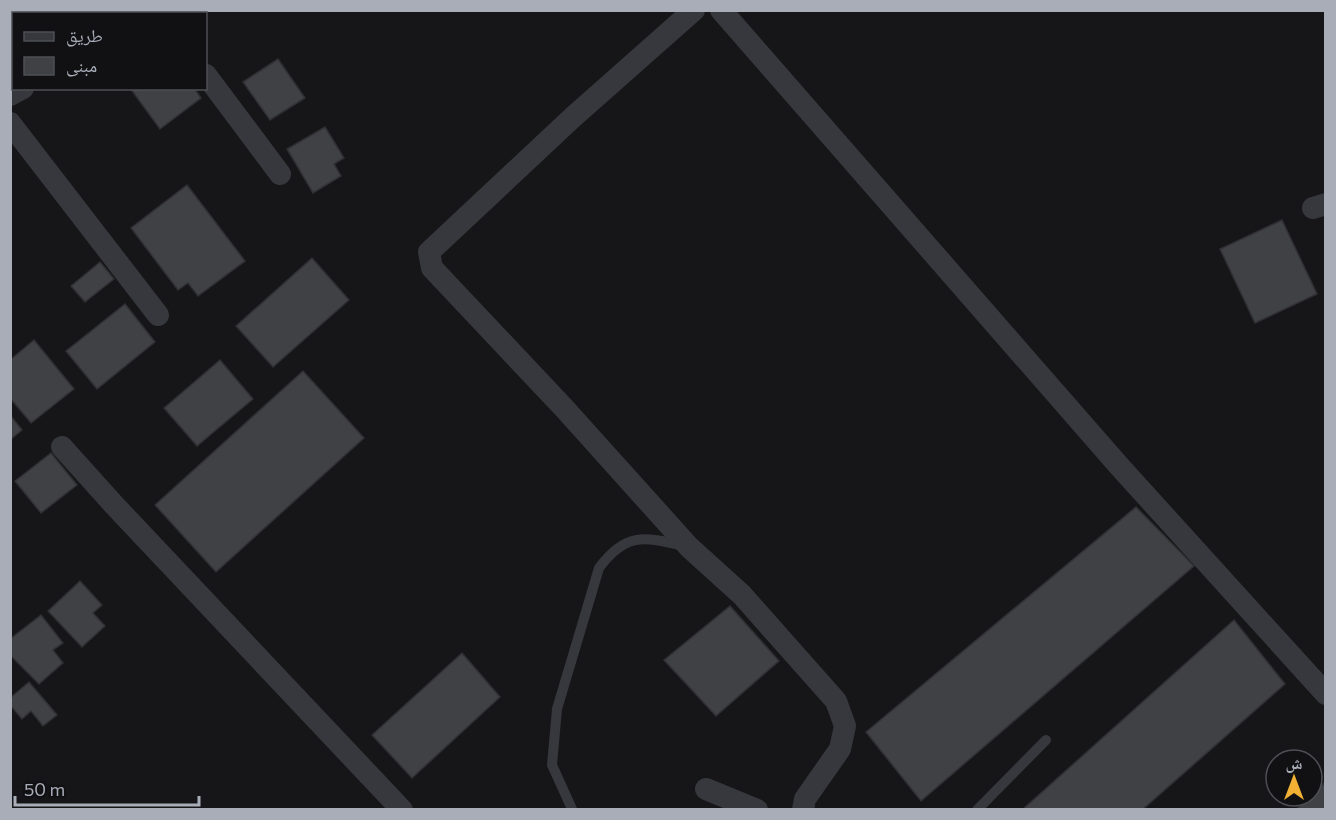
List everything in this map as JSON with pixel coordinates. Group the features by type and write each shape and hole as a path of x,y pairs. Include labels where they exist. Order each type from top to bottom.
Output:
{"street":[{"path":"694,10 572,118 429,252 432,268 564,408 689,547 742,595 836,701 845,726 840,749 804,800 803,810"},
{"path":"721,10 1120,467 1326,694"},
{"path":"207,76 280,174"},
{"path":"10,123 158,315"},
{"path":"62,447 396,808"},
{"path":"706,789 757,810"}],"lane":[{"path":"572,809 552,765 557,709 598,568 611,552 636,538 689,547"},
{"path":"977,810 1046,740"}],"building":[{"path":"84,10 112,10 109,12 85,12"},
{"path":"278,59 305,98 270,120 243,82"},
{"path":"131,90 195,90 201,98 160,129"},
{"path":"325,127 344,158 334,164 341,176 313,193 287,149"},
{"path":"187,185 245,261 198,296 188,283 178,290 131,228"},
{"path":"1282,220 1317,294 1255,323 1220,249"},
{"path":"312,258 349,300 273,367 236,326"},
{"path":"100,262 114,279 85,302 71,286"},
{"path":"125,304 155,342 97,389 66,351"},
{"path":"34,340 74,389 31,423 10,398 10,360"},
{"path":"220,360 253,399 197,446 164,408"},
{"path":"303,371 364,438 216,572 155,505"},
{"path":"10,415 22,430 10,440"},
{"path":"51,453 77,485 41,513 15,481"},
{"path":"1136,507 1194,566 921,801 866,732"},
{"path":"80,581 102,605 93,613 105,626 82,647 48,611"},
{"path":"730,606 779,661 716,716 664,660"},
{"path":"41,615 63,643 53,650 63,663 39,684 10,655 10,639"},
{"path":"1234,620 1285,684 1142,810 1022,810"},
{"path":"462,653 500,697 412,778 372,735"},
{"path":"29,682 57,715 43,726 31,711 22,719 10,705 10,698"},
{"path":"1326,781 1326,810 1295,810 1297,808 1324,808 1324,783"}]}
